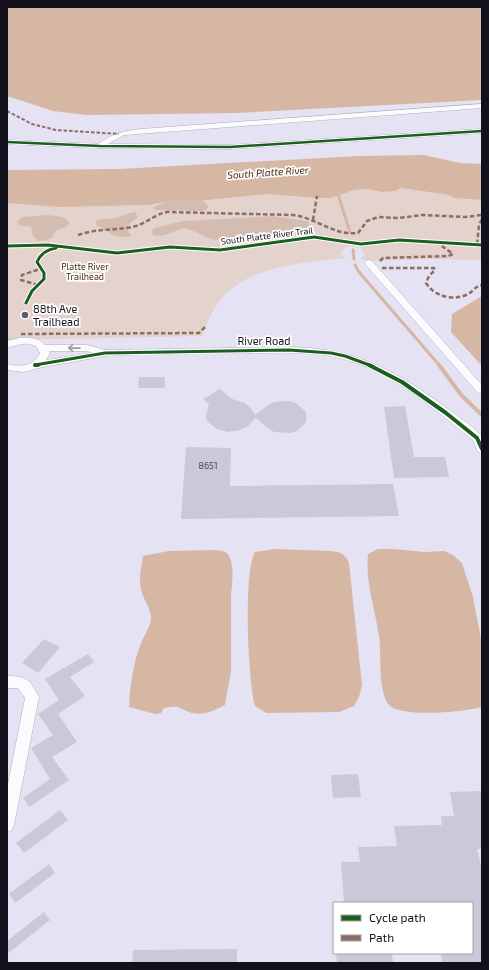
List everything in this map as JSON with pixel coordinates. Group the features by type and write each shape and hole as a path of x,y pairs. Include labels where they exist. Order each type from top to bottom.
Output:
{"street":[{"path":"100,146 111,138 122,133 141,131 482,106"},
{"path":"7,142 100,146 230,147 482,131"},
{"path":"369,263 482,391"},
{"path":"7,344 21,340 28,340 40,344 44,348 44,357 35,365"},
{"name":"River Road","path":"44,348 87,348 105,353"},
{"name":"River Road","path":"7,367 18,369 63,360 87,358 105,353 281,350 320,351 348,356 380,370 478,430 476,438 482,448"},
{"path":"7,682 21,682 32,697 11,787 7,825"}],"green space":[{"name":"Platte River Trailhead","path":"401,188 449,195 454,198 482,200 482,260 435,259 369,261 360,259 365,255 360,247 348,247 344,249 340,255 347,258 315,261 280,267 247,279 233,288 221,299 206,326 203,327 203,336 7,340 7,203 60,207 149,205 183,201 199,201 206,203 204,201 269,194 331,198 354,190 367,189 382,192 396,191","holes":["272,216 307,221 310,228 300,233 283,232 269,236 248,236 239,238 233,237 215,219"]}],"shaded area":[{"path":"204,201 208,207 206,210 201,211 156,210 153,207 166,202"},
{"path":"135,212 138,217 129,224 128,230 131,236 116,236 96,225 96,221 99,220 116,218"},
{"path":"47,215 63,217 69,222 67,227 58,230 55,232 53,237 47,240 38,241 33,236 31,227 18,225 17,222 23,217"},
{"path":"272,216 308,221 310,228 300,233 283,232 269,236 248,236 214,240 184,228 165,235 155,236 151,233 154,228 184,221"}],"water":[{"path":"7,7 482,7 482,100 236,113 86,115 53,111 7,96"},
{"name":"South Platte River","path":"424,155 460,163 482,164 482,200 454,198 449,195 401,188 396,191 382,192 367,189 354,190 331,198 269,194 199,201 166,202 149,205 60,207 7,203 7,170 119,169 358,156"},
{"path":"482,296 482,366 451,332 452,314"},
{"path":"275,549 334,551 342,554 349,563 362,685 359,697 354,706 339,712 266,713 255,706 250,675 248,628 251,564 255,552"},
{"path":"378,549 425,552 444,551 453,555 462,563 473,597 482,644 482,707 462,711 419,713 406,712 389,705 385,698 381,681 380,644 367,564 368,554"},
{"path":"220,550 228,555 232,566 231,671 225,705 201,714 192,713 174,707 164,708 161,713 155,714 129,707 134,665 143,638 149,628 151,619 140,584 143,556 169,551"}],"building":[{"path":"139,377 165,377 165,388 138,388"},
{"path":"220,389 232,399 245,403 250,407 255,415 274,402 289,401 296,403 306,412 306,422 297,431 290,433 274,432 256,418 247,427 240,430 228,432 217,429 207,421 206,416 209,404 203,399"},
{"path":"405,406 414,457 445,457 449,477 394,478 384,407"},
{"path":"186,447 231,448 230,486 393,484 399,516 181,519"},
{"path":"44,639 60,647 38,673 22,663"},
{"path":"88,654 94,662 70,677 85,696 58,714 77,742 52,757 69,780 29,807 23,798 50,779 31,748 53,735 38,714 59,700 45,679"},
{"path":"358,774 361,797 333,798 331,775"},
{"path":"482,791 482,849 477,849 482,869 482,963 442,963 441,954 473,954 473,902 344,902 341,862 360,862 358,847 397,846 394,826 442,825 441,816 454,816 450,792"},
{"path":"60,810 68,820 24,853 16,843"},
{"path":"49,864 55,873 15,903 9,894"},
{"path":"44,912 50,920 7,954 7,941"},
{"path":"237,949 237,963 132,963 133,950"},
{"path":"336,954 392,954 393,963 337,963"}],"waterway":[{"path":"337,191 350,232"},
{"path":"353,250 354,259"},
{"path":"355,265 359,272 440,366"},
{"path":"439,365 462,396 482,415"}],"marked path":[{"path":"7,111 32,124 56,130 119,134"},
{"path":"313,220 317,196"},
{"path":"78,235 92,230 137,226 159,214 167,212 293,215 313,219 337,231 351,234 358,233 367,221 378,217 398,218 423,215 465,217 482,215"},
{"path":"477,244 479,225 482,219"},
{"path":"380,261 383,258 448,256 453,254 439,244"},
{"path":"382,268 434,268 435,270 429,276 426,283 433,291 444,296 456,297 467,295 476,286 482,285"},
{"path":"38,285 21,280 22,275 40,269"},
{"path":"21,334 199,333 205,327"}],"cycle path":[{"path":"7,142 100,146 230,147 482,131"},
{"name":"South Platte River Trail","path":"7,246 48,245 117,253 170,247 220,250 314,237 361,244 399,240 482,245"},
{"path":"26,303 32,291 44,279 44,273 37,262 38,259 44,252 56,248"},
{"path":"35,365 105,353 275,350 303,350 331,353 358,360 402,382 472,433 477,438 482,449"}],"place":[{"name":"88th Ave Trailhead","path":"25,315"}]}
